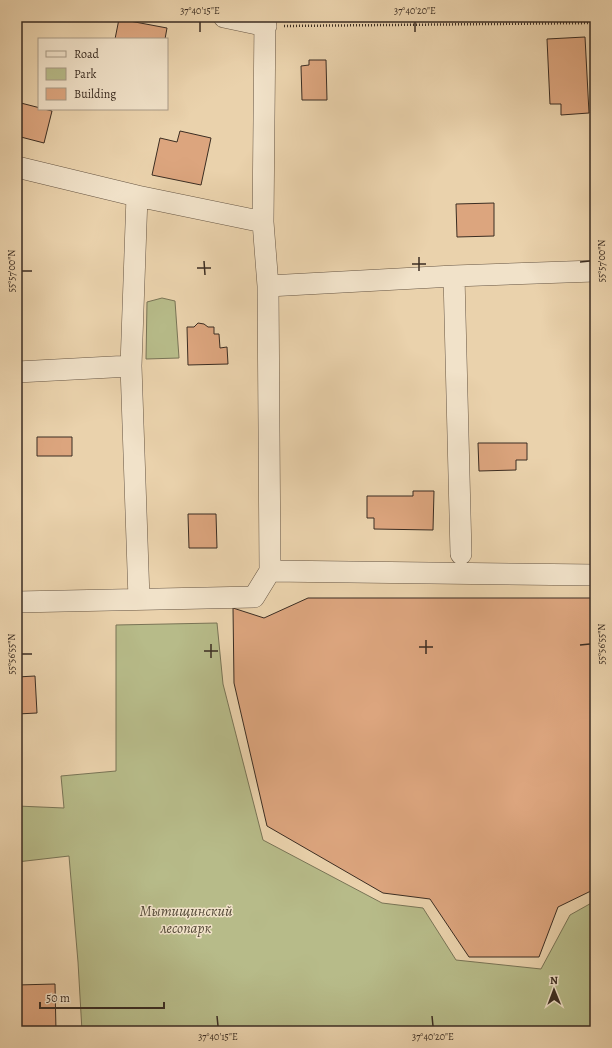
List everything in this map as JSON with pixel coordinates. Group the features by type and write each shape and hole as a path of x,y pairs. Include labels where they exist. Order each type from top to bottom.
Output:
{"lane":[{"path":"17,602 254,597 270,571 268,286 263,222 265,22 224,17"},
{"path":"17,167 137,196 263,222"},
{"path":"137,196 130,366 139,599"},
{"path":"268,286 454,276 595,271"},
{"path":"454,276 461,554"},
{"path":"17,372 130,366"},
{"path":"270,571 595,575"}],"path":[{"path":"265,22 595,23"}],"green space":[{"path":"162,298 175,301 179,358 146,359 147,302"},
{"name":"Мытищинский лесопарк","path":"217,623 223,684 263,840 382,903 423,908 456,960 541,969 570,915 595,901 595,1031 82,1031 69,856 17,862 17,806 64,808 61,776 116,771 116,625"}],"building":[{"path":"119,19 167,28 165,38 115,38"},
{"path":"585,37 589,113 561,115 561,104 550,104 547,39"},
{"path":"309,60 326,60 327,100 302,100 301,66 309,65"},
{"path":"17,102 38,107 38,110 52,111 44,143 17,136"},
{"path":"180,131 211,138 201,185 152,175 160,138 177,142"},
{"path":"494,203 494,236 457,237 456,204"},
{"path":"198,323 204,324 208,327 214,327 214,334 219,334 220,348 227,347 228,364 188,365 187,327 194,327"},
{"path":"37,437 72,437 72,456 37,456"},
{"path":"478,443 527,443 527,460 516,460 516,470 479,471"},
{"path":"413,491 434,491 433,530 374,529 374,518 367,518 367,496 413,496"},
{"path":"188,514 216,514 217,548 189,548"},
{"path":"308,598 595,598 595,889 558,907 539,957 469,957 430,899 383,893 267,826 234,683 233,608 264,618"},
{"path":"35,676 37,713 17,714 17,677"},
{"path":"55,984 56,1031 17,1031 17,985"}]}
